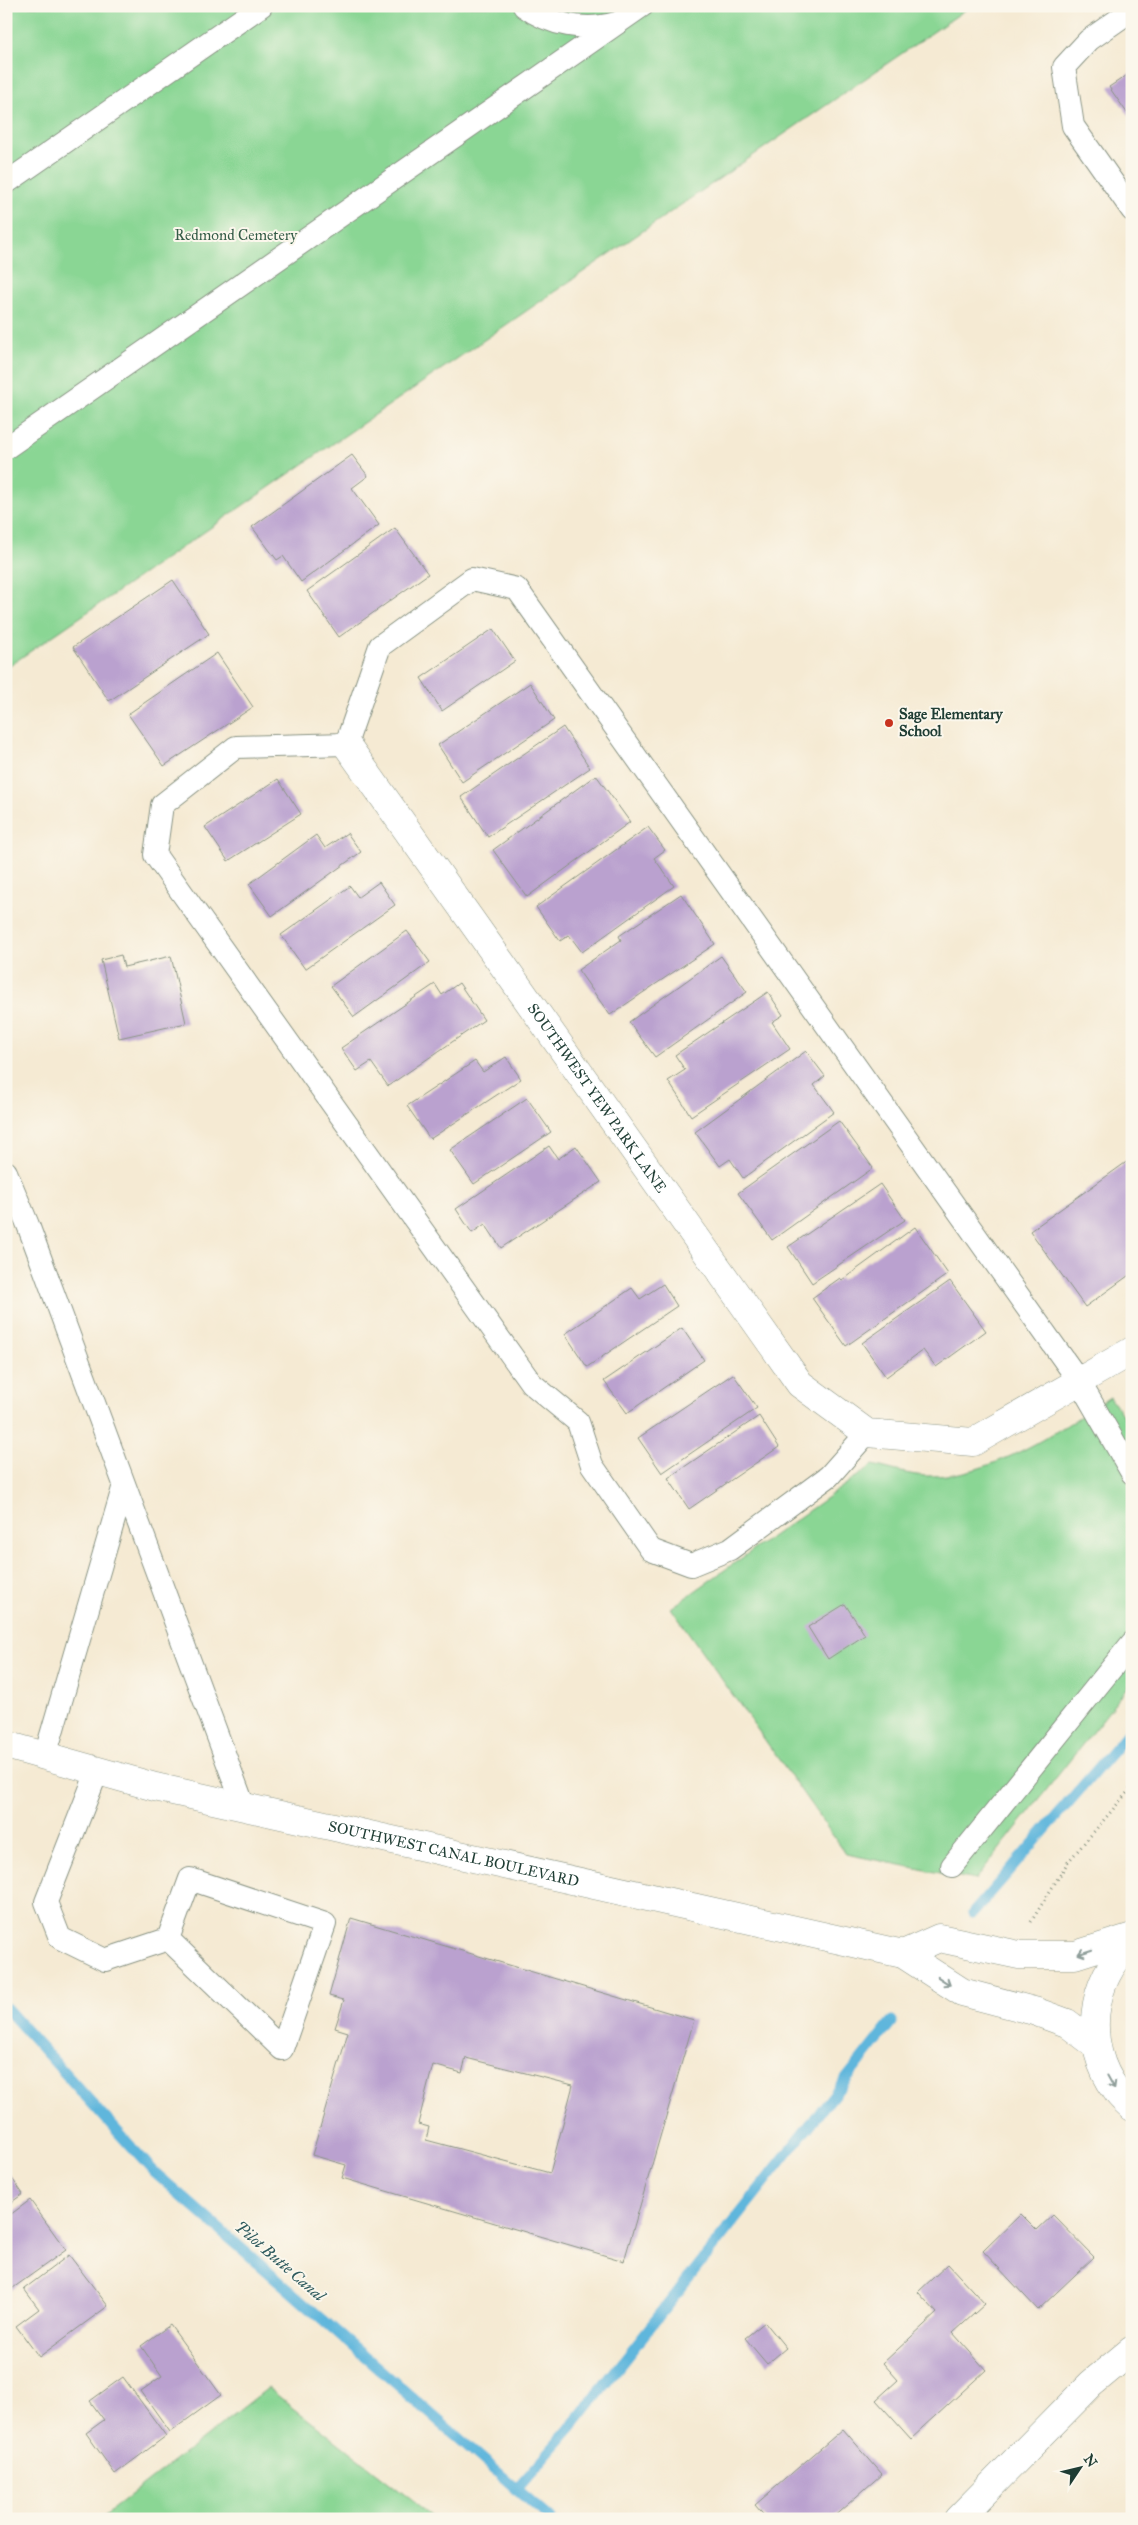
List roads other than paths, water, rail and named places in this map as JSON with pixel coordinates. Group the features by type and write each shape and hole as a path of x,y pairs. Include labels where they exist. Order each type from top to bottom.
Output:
{"main road":[{"name":"SOUTHWEST YEW PARK LANE","path":"346,744 800,1384 867,1433"},
{"path":"867,1433 972,1442 1132,1351"},
{"name":"SOUTHWEST CANAL BOULEVARD","path":"6,1745 97,1772 244,1807 903,1954 962,1992 1034,2010 1067,2023 1096,2045"},
{"path":"903,1954 938,1938 1018,1955 1076,1955 1132,1937"},
{"path":"1132,1943 1108,1970 1098,1994 1094,2019 1096,2045 1103,2069 1116,2090 1132,2107"},
{"path":"958,2519 1091,2384 1132,2350"}],"lane":[{"path":"6,183 260,6"},
{"path":"524,6 555,22 581,27 607,26 618,23"},
{"path":"6,448 642,6"},
{"path":"1132,10 1089,40 1064,67 1073,126 1132,210"},
{"path":"867,1433 829,1476 730,1549 691,1565 651,1550 592,1465 578,1422 531,1383 155,855 162,804 236,747 346,744 380,646 472,578 518,589 1079,1380 1132,1473"},
{"path":"6,1172 28,1225 244,1807"},
{"path":"45,1756 124,1485"},
{"path":"952,1866 1132,1643"},
{"path":"97,1772 46,1902 60,1938 105,1960 168,1939"},
{"path":"190,1880 325,1924 282,2049 204,1974 168,1939 190,1880"}],"waterway":[{"path":"973,1913 1132,1729"},
{"name":"Pilot Butte Canal","path":"6,2008 154,2172 551,2519"},
{"path":"516,2490 571,2427 892,2021"}],"place":[{"name":"Sage Elementary School","path":"889,723"}],"park label":[{"name":"Redmond Cemetery","path":"236,235"}]}
